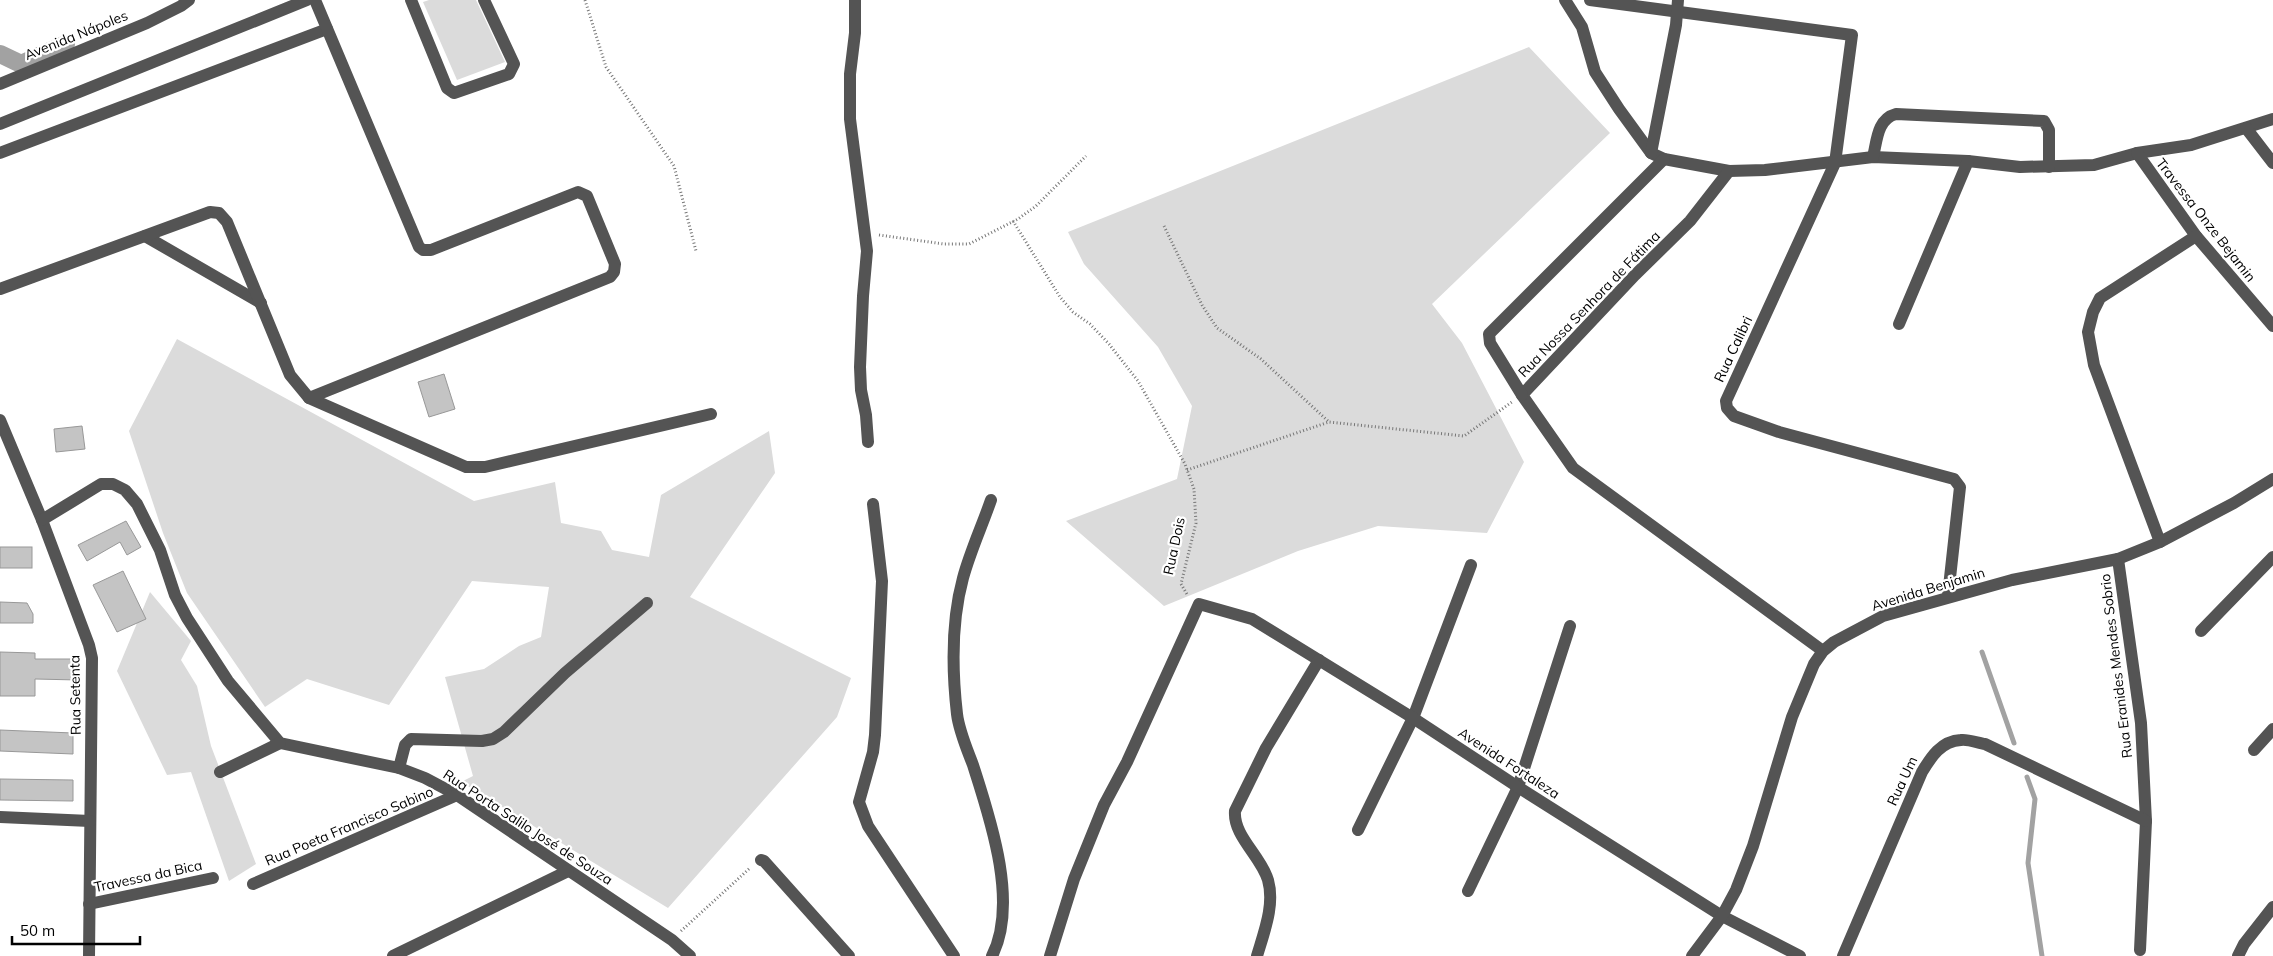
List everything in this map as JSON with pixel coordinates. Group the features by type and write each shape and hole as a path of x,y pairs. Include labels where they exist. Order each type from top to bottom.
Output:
{"street":[{"name":"Avenida Nápoles","path":"0,84 147,23 190,0"},
{"path":"0,124 307,0"},
{"path":"309,398 610,277 614,272 615,264 587,196 578,192 431,250 423,250 419,247 315,0"},
{"path":"411,0 447,88 454,93 509,74 513,70 514,64 484,0"},
{"path":"855,0 855,33 850,74 850,119 866,233 867,251 863,296 860,390 866,415 868,442"},
{"path":"1566,0 1582,27 1595,72 1618,109 1651,153 1664,160 1729,172 1835,163 1873,157 1968,161 2020,167 2094,165 2137,153 2191,145 2273,119"},
{"path":"1590,0 1678,6 1651,153"},
{"name":"Rua Calibri","path":"1678,6 1852,35 1835,163 1729,391 1726,401 1727,408 1734,416 1779,432 1954,479 1960,487 1948,596"},
{"path":"0,153 328,29"},
{"path":"1873,157 1882,122 1888,116 1896,114 2044,121 2049,130 2049,167"},
{"path":"2246,128 2273,163"},
{"name":"Travessa Onze Bejamin","path":"2137,153 2196,236 2273,326"},
{"path":"1522,395 1490,343 1488,334 1664,160"},
{"path":"1899,324 1968,161"},
{"name":"Rua Nossa Senhora de Fátima","path":"1729,172 1690,221 1635,275 1522,395 1573,468 1823,651"},
{"path":"0,289 210,212 219,213 227,222 290,375 309,398 466,467 485,467 711,414"},
{"path":"145,236 261,303"},
{"path":"2160,542 2094,365 2088,332 2093,312 2100,298 2196,236"},
{"name":"Rua Setenta","path":"0,420 42,520 89,645 92,658 89,956"},
{"name":"Avenida Benjamin","path":"1692,956 1722,916 1736,890 1753,846 1795,708 1814,664 1823,651 1834,642 1883,616 1948,596 2012,580 2118,558 2160,542 2234,503 2273,479"},
{"path":"42,520 101,484 113,484 125,490 137,504 160,550 175,595 187,618 228,681 280,743 220,772"},
{"path":"991,500 962,579 956,619 953,668 957,717 989,820 1004,888 1002,920 997,946 992,956"},
{"path":"873,504 882,581 877,700 873,752 859,802 860,811 954,956"},
{"path":"2202,631 2273,557"},
{"name":"Rua Eranides Mendes Sobrio","path":"2118,558 2141,723 2146,821 2140,950"},
{"path":"1358,830 1413,718 1471,565"},
{"path":"399,768 405,745 411,739 482,741 493,739 504,732 564,673 647,604"},
{"path":"1050,956 1074,879 1098,820 1199,604"},
{"name":"Avenida Fortaleza","path":"1199,604 1252,619 1413,718 1722,916 1800,956"},
{"path":"1468,891 1518,787 1570,626"},
{"path":"1258,956 1271,905 1268,880 1259,860 1237,828 1234,820 1235,811 1266,748 1319,660"},
{"path":"2254,750 2273,729"},
{"name":"Rua Um","path":"1842,956 1922,772 1933,753 1946,744 1961,740 1985,744 2146,821"},
{"name":"Rua Porta Salilo José de Souza","path":"280,743 399,768 425,778 457,795 672,940 690,956"},
{"name":"Rua Poeta Francisco Sabino","path":"253,884 457,795"},
{"path":"0,818 90,821"},
{"path":"761,860 764,861 849,956"},
{"path":"393,956 416,952 568,871"},
{"name":"Travessa da Bica","path":"89,904 214,878"},
{"path":"2238,956 2250,936 2273,907"}],"path":[{"path":"584,0 606,67 674,166 696,251"},
{"path":"866,233 944,244 969,244 1014,221 1036,206 1086,156"},
{"name":"Rua Dois","path":"1014,221 1060,297 1073,312 1090,324 1110,344 1138,381 1187,470 1194,489 1196,523 1181,584 1190,598 1199,604"},
{"path":"1164,226 1202,305 1217,328 1261,359 1329,422"},
{"path":"1187,470 1329,422 1464,436 1522,395"},
{"path":"672,940 761,860"}],"shaded area":[{"path":"429,0 476,0 505,62 457,80 423,2"},
{"path":"1529,47 1610,133 1432,304 1462,343 1524,462 1487,533 1378,526 1298,551 1164,606 1066,521 1177,479 1192,406 1158,347 1084,264 1068,232"},
{"path":"177,339 474,501 555,482 561,523 601,531 612,550 649,557 661,495 769,431 775,473 690,597 851,678 837,717 668,908 461,782 473,776 445,677 484,669 519,646 541,637 549,587 472,581 389,705 307,679 265,707 187,593 163,533 129,431"},
{"path":"150,592 191,641 181,660 197,686 211,746 256,864 229,881 191,772 167,775 117,671"}],"building":[{"path":"444,374 455,409 429,417 418,382"},
{"path":"82,426 85,449 56,452 54,429"},
{"path":"126,521 141,547 127,555 120,542 87,561 78,545"},
{"path":"0,547 32,547 32,568 0,568"},
{"path":"123,571 146,619 117,632 93,585"},
{"path":"0,602 27,603 33,614 33,623 0,623"},
{"path":"0,652 35,653 35,659 79,659 78,680 35,679 35,696 0,696"},
{"path":"0,730 73,733 73,754 0,751"},
{"path":"0,779 73,780 73,801 0,800"}],"waterway":[{"path":"0,54 21,64 66,44"},
{"path":"1982,652 2014,743"},
{"path":"2027,777 2035,799 2028,863 2042,956"}]}
